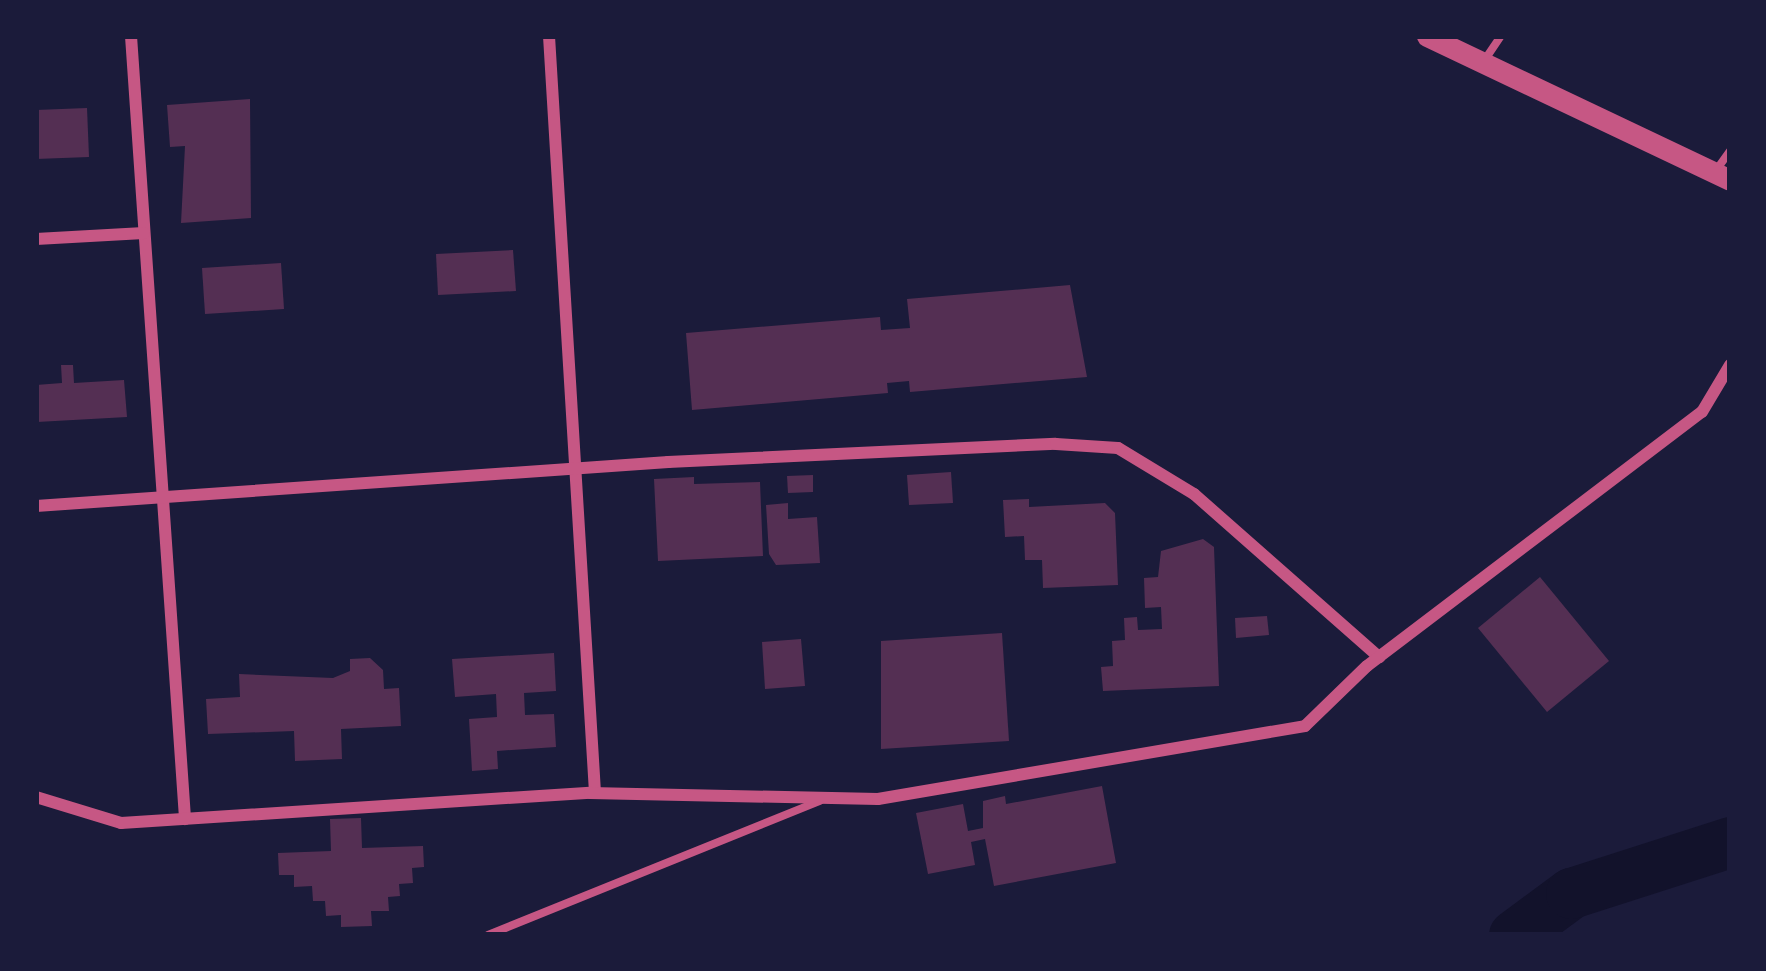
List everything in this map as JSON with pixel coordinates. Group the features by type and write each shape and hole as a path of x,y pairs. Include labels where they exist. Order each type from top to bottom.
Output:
{"street":[{"path":"131,36 185,819"},
{"path":"549,36 596,793"},
{"path":"1427,36 1722,176"},
{"path":"36,239 144,233"},
{"path":"36,797 121,823 596,793 878,799 1304,726 1379,657 1702,412 1730,365"},
{"path":"36,506 574,469 1056,444 1118,448 1194,494 1379,657"}],"lane":[{"path":"1483,63 1501,36"},
{"path":"1722,176 1730,151"},
{"path":"488,935 699,856 827,798"}],"building":[{"path":"250,99 251,218 181,223 185,146 170,147 167,105"},
{"path":"87,108 89,157 36,159 36,110"},
{"path":"513,250 516,291 438,295 436,254"},
{"path":"281,263 284,309 205,314 202,268"},
{"path":"1070,285 1087,377 910,392 909,381 887,383 888,393 692,410 686,333 880,317 881,330 910,328 907,299"},
{"path":"61,365 73,365 74,383 124,380 127,417 37,422 36,385 62,383"},
{"path":"951,472 953,503 909,505 907,475"},
{"path":"813,475 813,492 788,493 787,476"},
{"path":"694,477 694,484 760,482 763,556 658,561 654,479"},
{"path":"1029,499 1029,507 1105,503 1115,513 1118,585 1043,588 1042,560 1025,560 1024,536 1005,537 1003,500"},
{"path":"788,503 788,519 817,517 820,563 776,565 769,554 766,505"},
{"path":"1203,539 1214,547 1219,686 1103,691 1101,667 1113,666 1112,641 1125,640 1124,618 1137,617 1138,630 1162,629 1161,607 1145,608 1144,578 1158,577 1161,551"},
{"path":"1540,577 1609,661 1547,712 1478,628"},
{"path":"1267,616 1269,635 1236,638 1235,618"},
{"path":"1002,633 1009,741 881,749 881,641"},
{"path":"801,639 805,686 765,689 762,642"},
{"path":"554,653 556,691 524,693 525,715 554,714 556,747 497,751 498,769 472,771 469,719 497,717 496,694 455,697 452,659"},
{"path":"370,658 383,670 384,689 399,688 401,726 341,729 342,759 295,761 294,731 208,734 206,699 240,697 239,674 333,678 350,671 350,659"},
{"path":"1102,786 1116,863 994,886 985,839 971,842 975,865 928,874 916,813 963,804 968,831 983,828 983,801 1005,796 1006,804"},
{"path":"361,818 362,848 423,846 424,867 412,868 413,883 399,884 400,896 388,897 389,911 371,911 372,926 341,927 341,915 326,916 325,901 313,901 312,886 294,887 294,875 279,875 278,853 331,851 330,819"}],"waterway":[{"path":"1514,935 1571,893 1730,842"}]}
